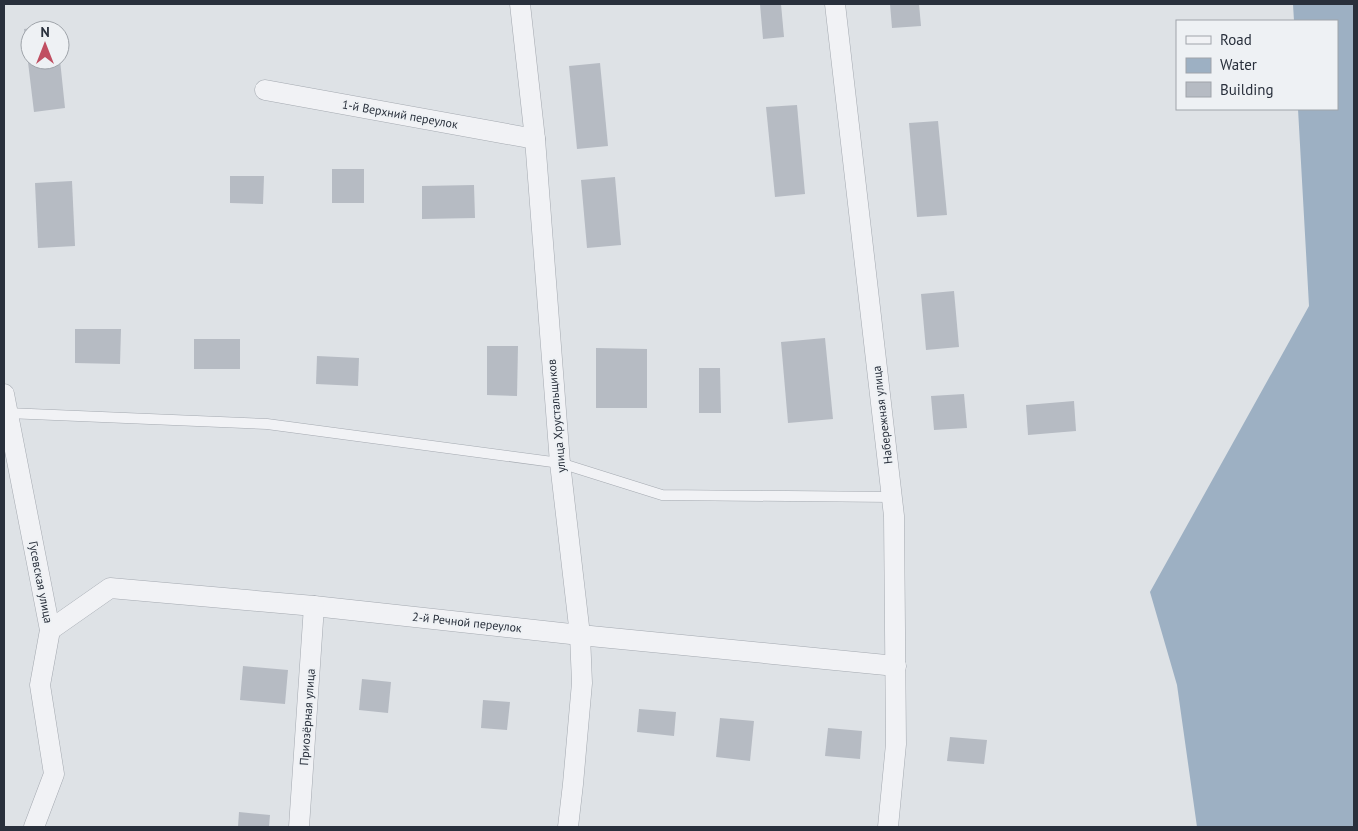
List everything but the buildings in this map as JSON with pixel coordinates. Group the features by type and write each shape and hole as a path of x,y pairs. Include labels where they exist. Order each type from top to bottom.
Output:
{"street":[{"name":"улица Хрустальщиков","path":"520,4 535,139 560,463 580,635 582,683 568,827"},
{"name":"Набережная улица","path":"835,4 894,516 896,744 888,827"},
{"name":"1-й Верхний переулок","path":"265,90 535,139"},
{"name":"Гусевская улица","path":"6,404 50,630 40,684 54,774 34,827"},
{"name":"2-й Речной переулок","path":"50,630 110,588 314,606 580,635 896,666"},
{"name":"Приозёрная улица","path":"299,827 314,606"}],"lane":[{"path":"6,404 266,424 560,463 662,495 892,497"}],"water":[{"path":"1293,4 1354,4 1354,827 1197,827 1177,685 1150,592 1309,306 1298,110 1338,110 1338,20 1294,20"}]}
